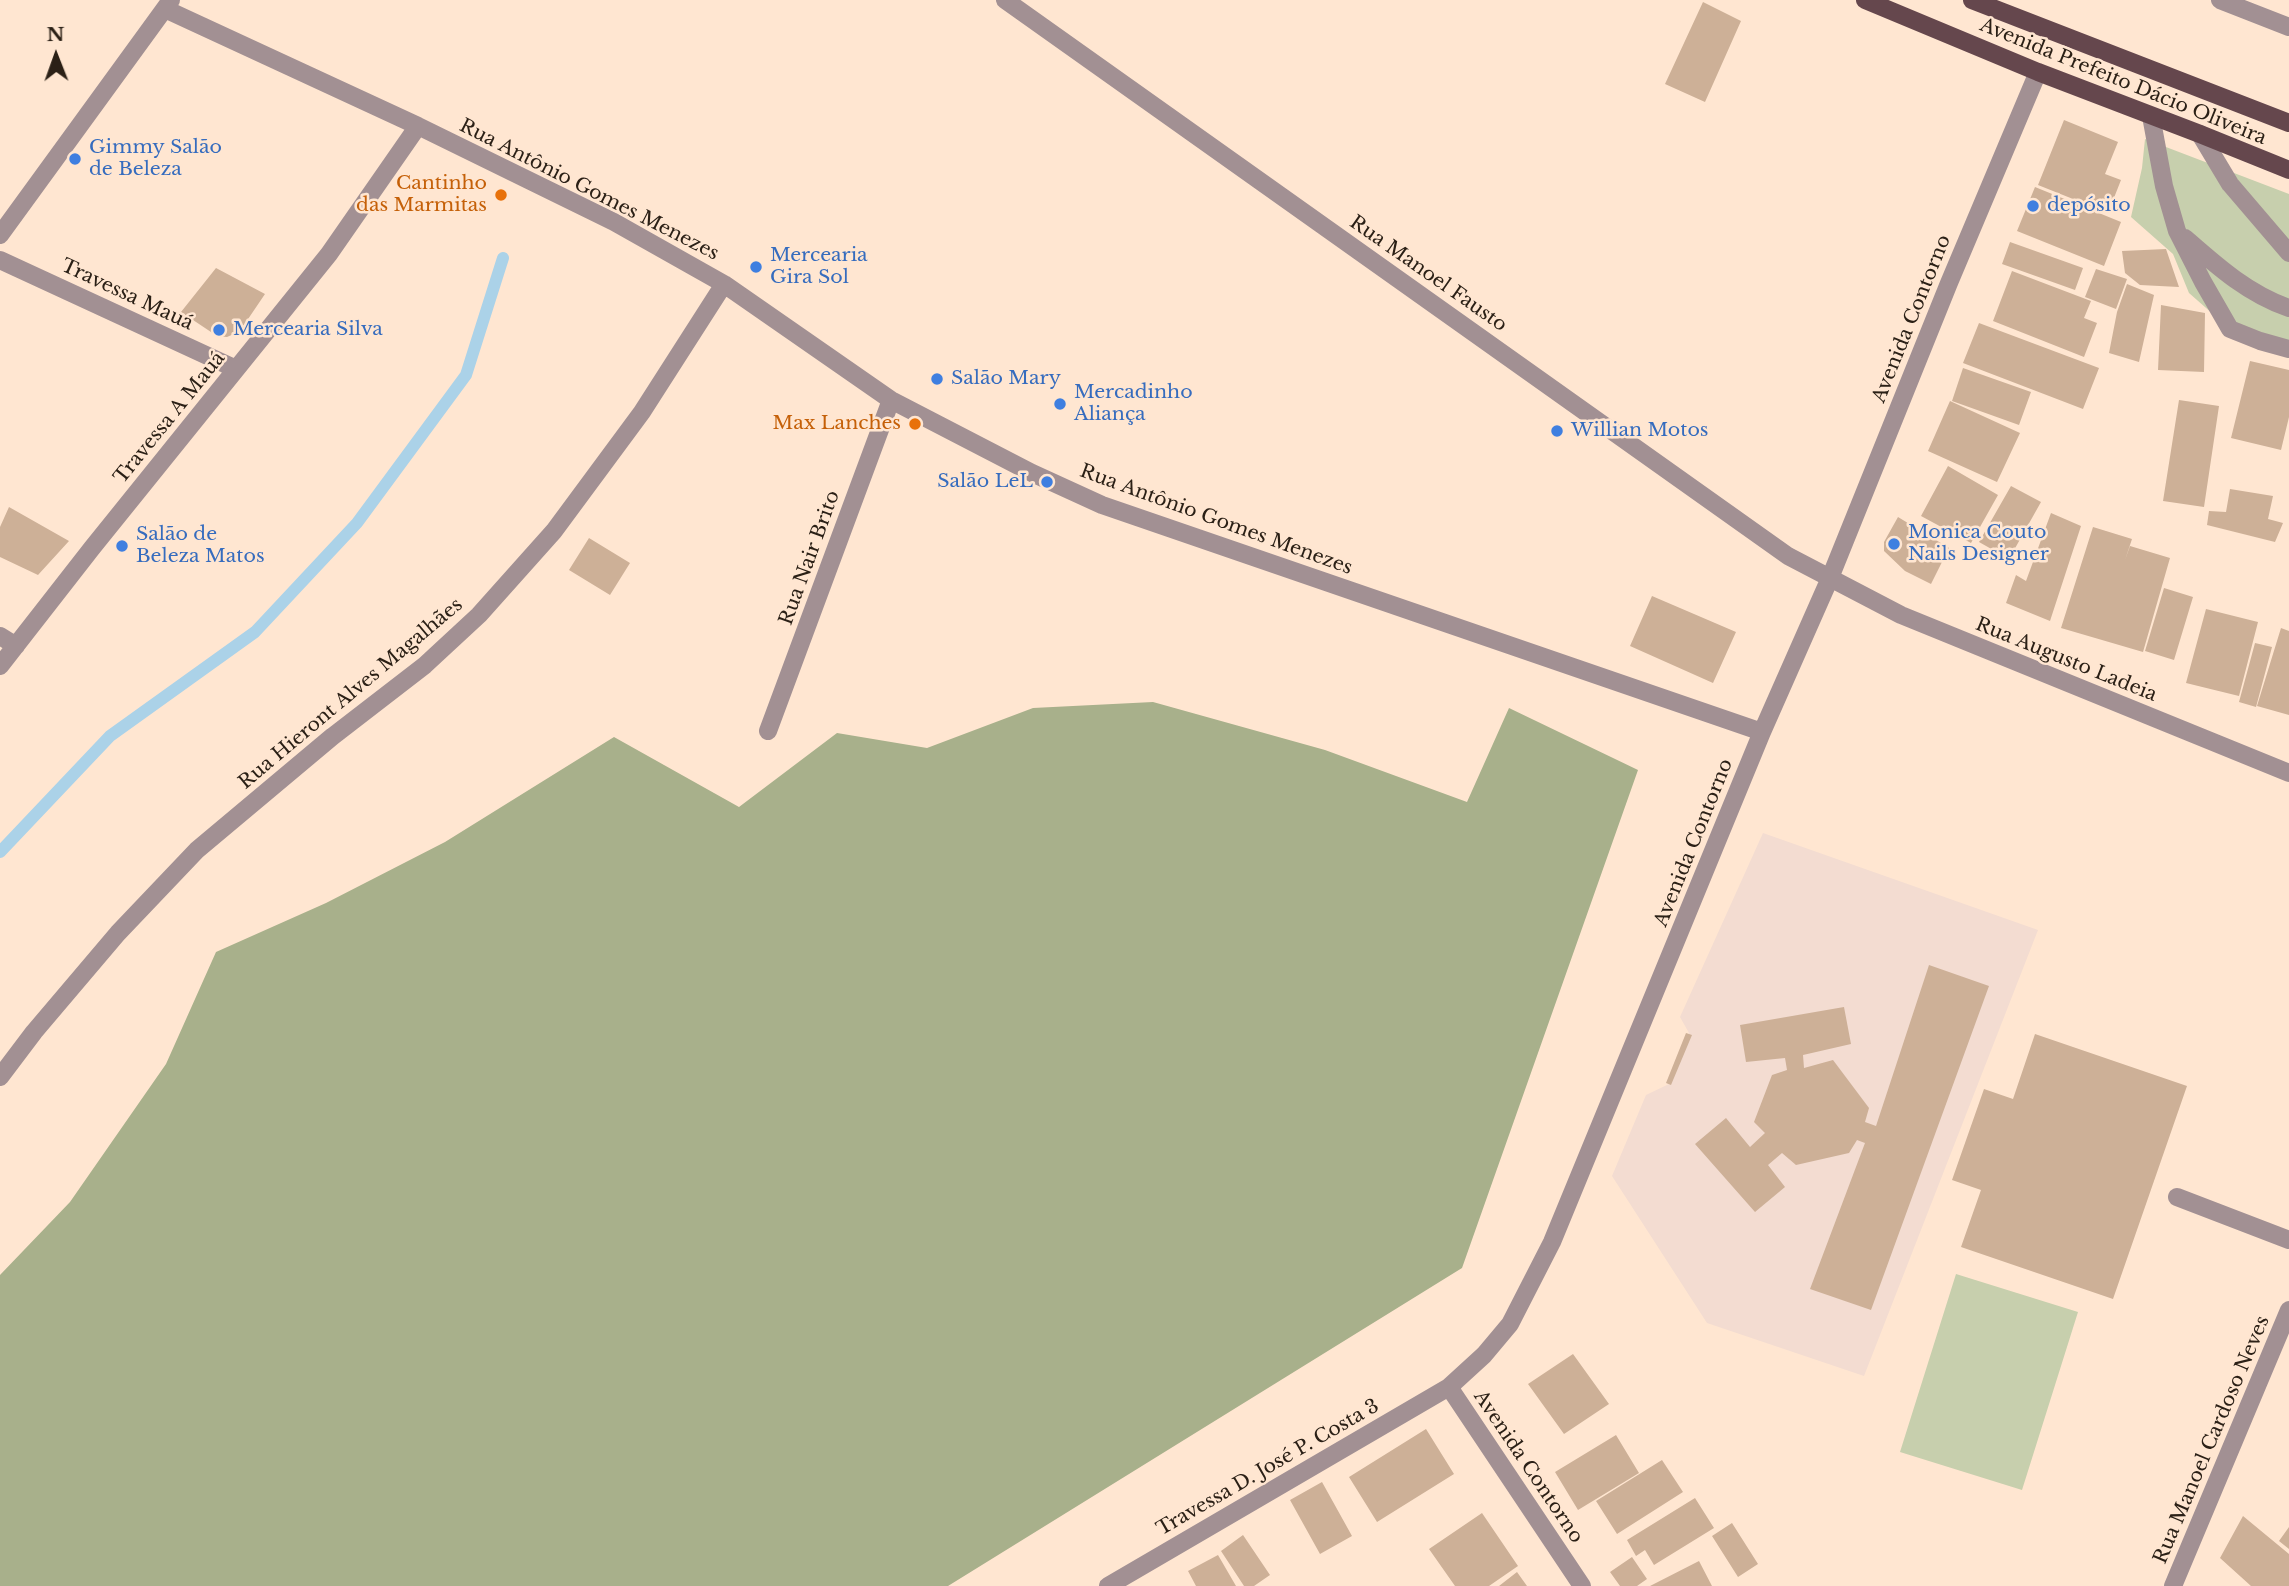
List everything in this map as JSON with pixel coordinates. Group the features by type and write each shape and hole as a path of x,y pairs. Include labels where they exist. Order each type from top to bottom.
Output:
{"main road":[{"name":"Avenida Prefeito Dácio Oliveira","path":"1865,0 2038,72 2289,170"},
{"name":"Avenida Prefeito Dácio Oliveira","path":"1972,0 2289,123"}],"street":[{"name":"Rua Manoel Fausto","path":"1005,0 1788,556 1830,578"},
{"path":"2220,0 2289,27"},
{"path":"0,235 168,5"},
{"name":"Rua Antônio Gomes Menezes","path":"168,5 614,222 724,284 891,400 1032,473 1102,505 1762,732"},
{"name":"Avenida Contorno","path":"1582,1586 1449,1387 1484,1355 1510,1324 1557,1229 1762,732 1830,578 1954,270 2038,72"},
{"path":"2151,116 2164,186 2177,231 2230,329 2289,349"},
{"name":"Travessa A Mauá","path":"0,666 329,254 418,126"},
{"path":"2200,134 2230,184 2289,253"},
{"path":"2177,231 2227,275 2259,295 2289,308"},
{"name":"Travessa Mauá","path":"0,260 236,369"},
{"name":"Rua Hieront Alves Magalhães","path":"0,1077 34,1031 118,933 197,850 333,736 425,665 479,615 554,531 642,412 724,284"},
{"name":"Rua Nair Brito","path":"768,731 891,400"},
{"name":"Rua Augusto Ladeia","path":"1830,578 1901,615 2289,774"},
{"path":"0,636 16,646"},
{"path":"2177,1198 2289,1240"},
{"name":"Rua Manoel Cardoso Neves","path":"2173,1586 2289,1310"},
{"name":"Travessa D. José P. Costa 3","path":"1108,1586 1449,1387"}],"shaded area":[{"path":"1763,833 2038,930 1864,1376 1707,1323 1612,1176 1646,1095 1669,1084 1689,1033 1680,1017"}],"green space":[{"path":"2145,139 2289,194 2289,349 2230,329 2189,293 2173,254 2131,217 2142,168"},
{"path":"1153,702 1325,750 1467,802 1509,708 1638,770 1462,1268 948,1586 0,1586 0,1275 70,1202 166,1064 216,952 326,903 445,842 614,737 739,807 837,733 927,748 1033,708"},
{"path":"1956,1274 2078,1312 2022,1490 1900,1452"}],"building":[{"path":"1703,2 1741,21 1705,102 1665,84"},
{"path":"2064,120 2118,142 2105,174 2121,180 2108,213 2038,185"},
{"path":"2035,187 2121,222 2104,266 2017,231"},
{"path":"2010,242 2083,268 2075,290 2002,264"},
{"path":"2166,249 2179,287 2140,285 2125,273 2122,251"},
{"path":"216,268 265,294 244,325 227,337 217,336 181,312"},
{"path":"2096,269 2127,279 2116,309 2085,297"},
{"path":"2012,271 2091,301 2084,318 2097,323 2084,357 1993,321"},
{"path":"2127,284 2154,295 2139,362 2109,353 2117,312"},
{"path":"2161,305 2205,313 2204,372 2158,370"},
{"path":"1979,323 2099,368 2083,409 1963,363"},
{"path":"2250,361 2289,370 2289,417 2281,450 2231,438"},
{"path":"1963,368 2031,392 2019,425 1952,401"},
{"path":"2179,400 2219,406 2204,507 2163,501"},
{"path":"1950,401 2020,433 1997,482 1928,451"},
{"path":"1948,466 1998,495 1971,543 1921,516"},
{"path":"2011,486 2041,502 2009,559 1979,542"},
{"path":"2230,489 2273,496 2268,519 2283,523 2275,542 2207,525 2209,511 2226,512"},
{"path":"9,507 69,541 38,575 0,557 0,527"},
{"path":"2051,513 2081,526 2050,621 2006,603 2016,575 2026,581"},
{"path":"1898,517 1949,548 1931,584 1905,571 1884,551 1884,542"},
{"path":"2093,527 2132,539 2125,560 2130,546 2170,558 2143,652 2061,628"},
{"path":"589,538 630,563 610,595 569,570"},
{"path":"2164,588 2193,597 2174,660 2145,651"},
{"path":"1652,596 1736,632 1713,683 1630,646"},
{"path":"2206,609 2258,622 2239,696 2186,683"},
{"path":"2281,628 2289,631 2289,715 2257,706"},
{"path":"2255,643 2272,647 2256,707 2239,702"},
{"path":"1929,965 1989,986 1871,1310 1810,1289 1865,1143 1857,1140 1849,1153 1796,1165 1782,1153 1768,1165 1785,1187 1755,1212 1695,1144 1726,1118 1750,1147 1765,1133 1754,1122 1772,1075 1787,1070 1785,1058 1746,1062 1740,1025 1844,1007 1851,1044 1803,1055 1804,1068 1833,1060 1869,1108 1865,1122 1876,1126"},
{"path":"1686,1033 1692,1035 1671,1085 1666,1083"},
{"path":"2035,1034 2187,1086 2113,1299 1961,1247 1981,1190 1952,1180 1984,1089 2013,1099"},
{"path":"1573,1354 1609,1404 1564,1434 1528,1384"},
{"path":"1426,1429 1454,1474 1377,1522 1349,1477"},
{"path":"1616,1435 1639,1473 1578,1510 1555,1472"},
{"path":"1662,1460 1683,1492 1617,1534 1596,1501"},
{"path":"1322,1482 1352,1536 1320,1554 1290,1500"},
{"path":"1695,1498 1714,1528 1654,1565 1645,1550 1636,1556 1627,1540"},
{"path":"1482,1513 1518,1566 1489,1586 1455,1586 1429,1549"},
{"path":"2243,1516 2289,1554 2289,1586 2251,1586 2220,1558"},
{"path":"1732,1523 1758,1564 1738,1577 1712,1536"},
{"path":"2289,1527 2289,1549 2279,1541"},
{"path":"1243,1535 1270,1575 1254,1586 1244,1586 1221,1551"},
{"path":"1218,1555 1236,1586 1196,1586 1188,1571"},
{"path":"1632,1557 1647,1579 1637,1586 1620,1586 1610,1572"},
{"path":"1699,1561 1712,1586 1650,1586"},
{"path":"1517,1572 1527,1586 1499,1586"}],"waterway":[{"path":"0,852 110,736 255,632 357,523 466,375 503,258"}],"place":[{"name":"Gimmy Salão de Beleza","path":"75,159"},
{"name":"Cantinho das Marmitas","path":"501,195"},
{"name":"depósito","path":"2033,206"},
{"name":"Mercearia Gira Sol","path":"756,267"},
{"name":"Mercearia Silva","path":"219,330"},
{"name":"Salão Mary","path":"937,379"},
{"name":"Mercadinho Aliança","path":"1060,404"},
{"name":"Max Lanches","path":"915,424"},
{"name":"Willian Motos","path":"1557,431"},
{"name":"Salão LeL","path":"1047,482"},
{"name":"Monica Couto Nails Designer","path":"1894,544"},
{"name":"Salão de Beleza Matos","path":"122,546"}]}
